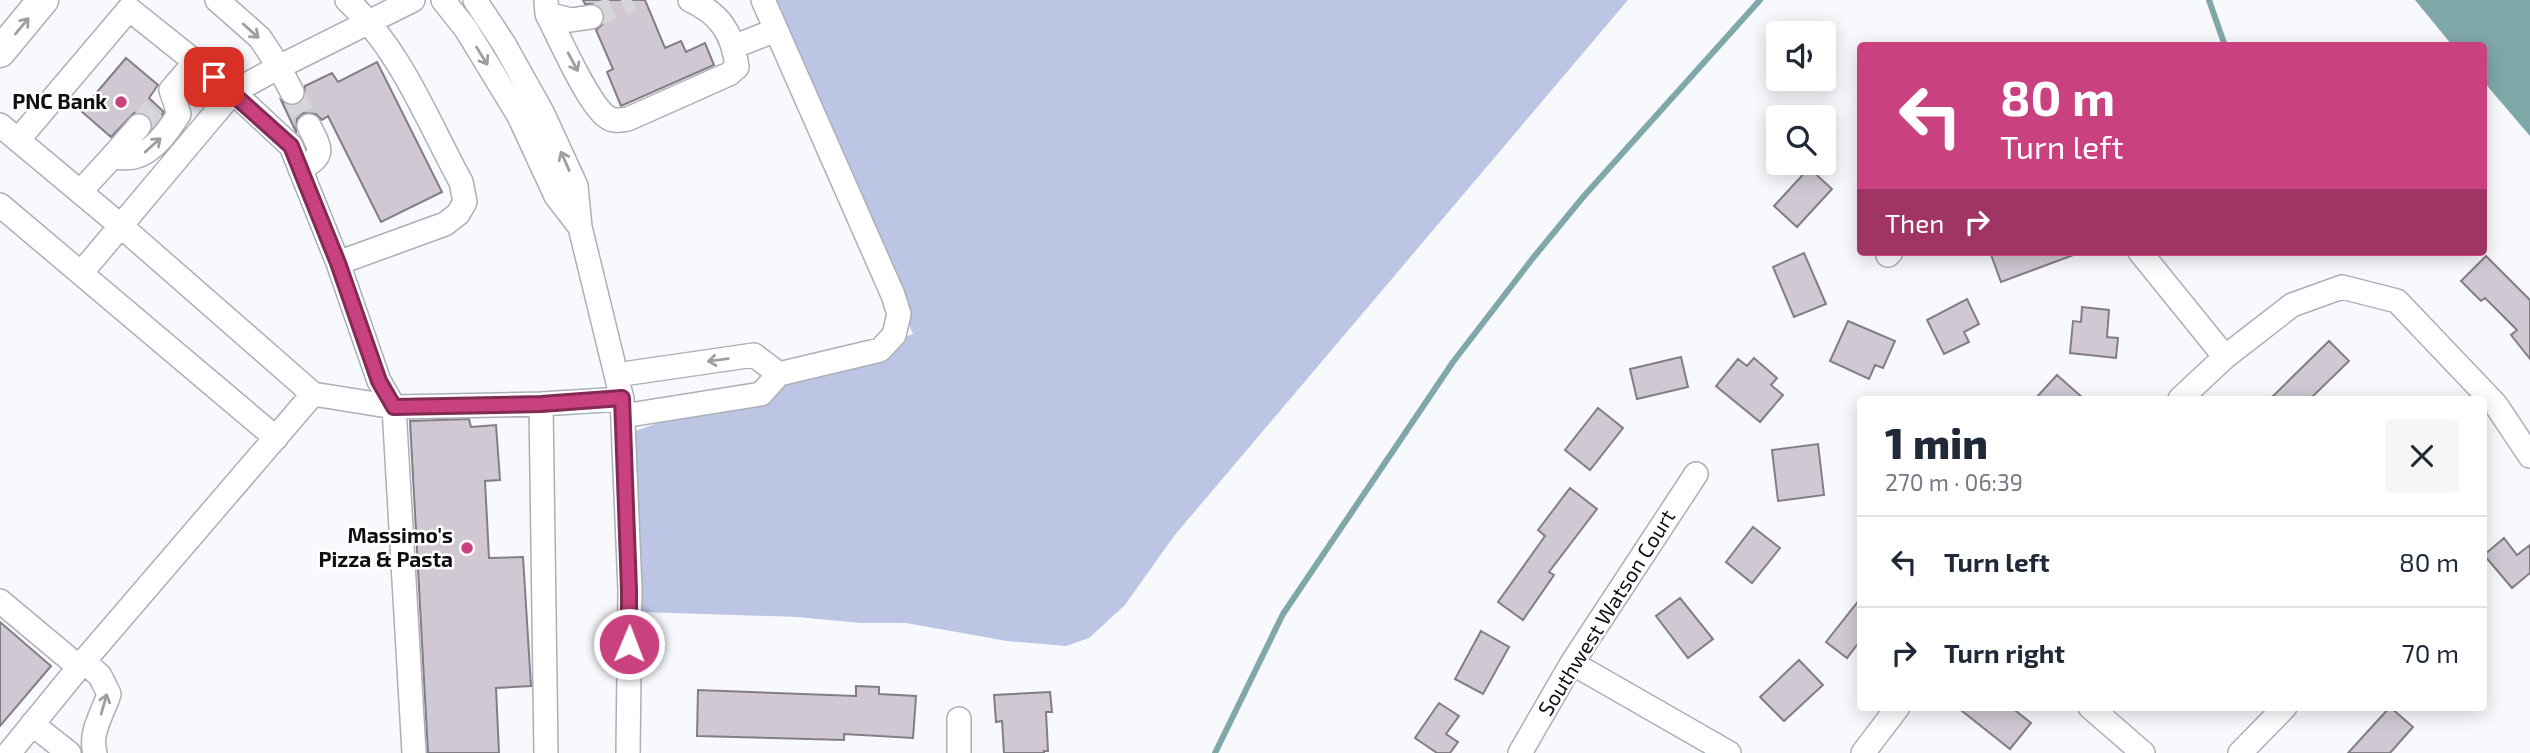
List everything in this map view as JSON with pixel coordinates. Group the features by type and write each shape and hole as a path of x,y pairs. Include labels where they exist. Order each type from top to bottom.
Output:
{"main road":[{"path":"0,52 43,0"}],"street":[{"path":"217,0 260,38 292,92"},
{"path":"338,263 445,224 458,214 465,202 461,182 402,69 370,21 347,0"},
{"path":"82,272 233,92 279,66 413,0"},
{"path":"443,0 466,29 520,116 556,196 580,227"},
{"path":"475,0 542,112 576,186 580,227 616,375 622,407 629,590 628,753"},
{"path":"688,0 696,23"},
{"path":"547,7 591,98 608,118 617,121 628,119 729,74 737,67 733,47 719,18 706,8 688,0"},
{"path":"0,124 313,394 394,407 541,404 622,407 761,394 779,374 880,351 894,335 899,314 763,0"},
{"path":"18,140 128,3 233,92 291,146 338,263 379,381 394,407 414,753"},
{"path":"547,7 571,20 591,17"},
{"path":"733,47 776,30"},
{"path":"111,157 133,158 147,152 170,128 179,114 165,98 195,62"},
{"path":"80,192 139,126"},
{"path":"300,169 315,161 320,154 320,148 309,126"},
{"path":"0,205 276,438"},
{"path":"2143,256 2225,358"},
{"path":"2183,396 2225,358 2292,305 2342,287 2397,301 2496,405 2530,456"},
{"path":"616,375 754,355 779,374"},
{"path":"9,753 81,664 313,394"},
{"path":"541,404 546,753"},
{"name":"Southwest Watson Court","path":"1520,753 1572,663 1696,474"},
{"path":"0,601 100,676 109,694 97,723 93,748 95,753"},
{"path":"1572,663 1729,753"},
{"path":"1863,753 1895,711"},
{"path":"2095,711 2143,753"},
{"path":"2240,753 2281,711"},
{"path":"958,753 959,719"},
{"path":"32,724 69,753"}],"shaded area":[{"path":"771,0 1628,0 1174,536 1125,605 1089,638 1066,646 1007,641 906,623 641,612 635,431 913,334"},
{"path":"2415,0 2530,0 2530,136 2487,86 2487,42 2450,42"}],"building":[{"path":"583,0 645,0 665,48 681,41 686,52 705,43 714,65 621,106 607,72 613,69 596,30 604,23 605,14 597,4 585,4"},
{"name":"PNC Bank","path":"126,58 158,85 149,98 164,112 153,127 148,115 134,113 111,137 81,111"},
{"path":"377,62 442,192 381,222 328,116 322,120 316,114 303,113 297,119 296,132 281,100 291,106 298,105 304,99 305,86 332,73 338,82"},
{"path":"1803,175 1817,175 1832,189 1797,227 1774,206"},
{"path":"1804,253 1826,304 1794,317 1773,267"},
{"path":"1991,256 2071,256 2001,282"},
{"path":"2486,256 2530,300 2530,359 2511,335 2517,330 2485,298 2481,301 2461,281"},
{"path":"1967,299 1979,324 1964,332 1969,342 1944,354 1927,320"},
{"path":"2082,307 2109,310 2107,337 2118,338 2116,358 2070,353 2073,321 2081,322"},
{"path":"1848,321 1895,341 1883,368 1875,365 1869,379 1830,361"},
{"path":"2329,341 2349,361 2313,396 2273,396"},
{"path":"1681,357 1688,387 1637,399 1630,369"},
{"path":"1754,358 1777,378 1771,385 1783,395 1760,422 1716,386 1738,359 1747,366"},
{"path":"2057,375 2081,396 2038,396"},
{"path":"1598,408 1623,428 1590,470 1565,450"},
{"path":"469,419 471,427 496,425 500,480 485,481 489,558 523,557 531,686 496,688 499,753 428,753 410,421"},
{"path":"1818,444 1824,495 1778,501 1772,450"},
{"path":"1570,488 1597,509 1549,572 1554,575 1523,620 1498,602 1545,536 1538,530"},
{"path":"1753,527 1780,548 1752,583 1726,562"},
{"path":"2504,538 2517,555 2530,545 2530,573 2512,588 2487,559 2487,552"},
{"path":"1680,598 1713,639 1688,658 1656,616"},
{"path":"1857,603 1857,645 1847,658 1826,642"},
{"path":"0,622 51,666 0,726"},
{"path":"1481,631 1509,647 1483,694 1455,679"},
{"path":"1799,660 1823,685 1784,721 1760,697"},
{"path":"856,686 879,687 879,694 916,696 913,738 844,734 844,740 697,736 698,690 856,696"},
{"path":"1050,692 1052,712 1046,712 1048,751 1004,753 1002,721 996,722 994,695"},
{"path":"1439,703 1459,716 1446,734 1458,742 1450,753 1437,753 1415,738"},
{"path":"1962,711 2016,711 2031,723 2010,749"},
{"path":"2386,711 2395,711 2413,727 2390,753 2348,753"}],"waterway":[{"path":"1215,753 1283,614 1453,362 1584,196 1760,0"},
{"path":"2209,0 2224,42"}],"tunnel":[{"path":"591,17 632,0"},
{"path":"292,92 309,126"},
{"path":"139,126 158,105"}],"place":[{"name":"PNC Bank","path":"121,102"},
{"name":"Massimo's Pizza & Pasta","path":"467,548"}],"route":[{"path":"214,77 291,146 338,263 379,381 394,407 541,404 622,398 629,644"}]}
